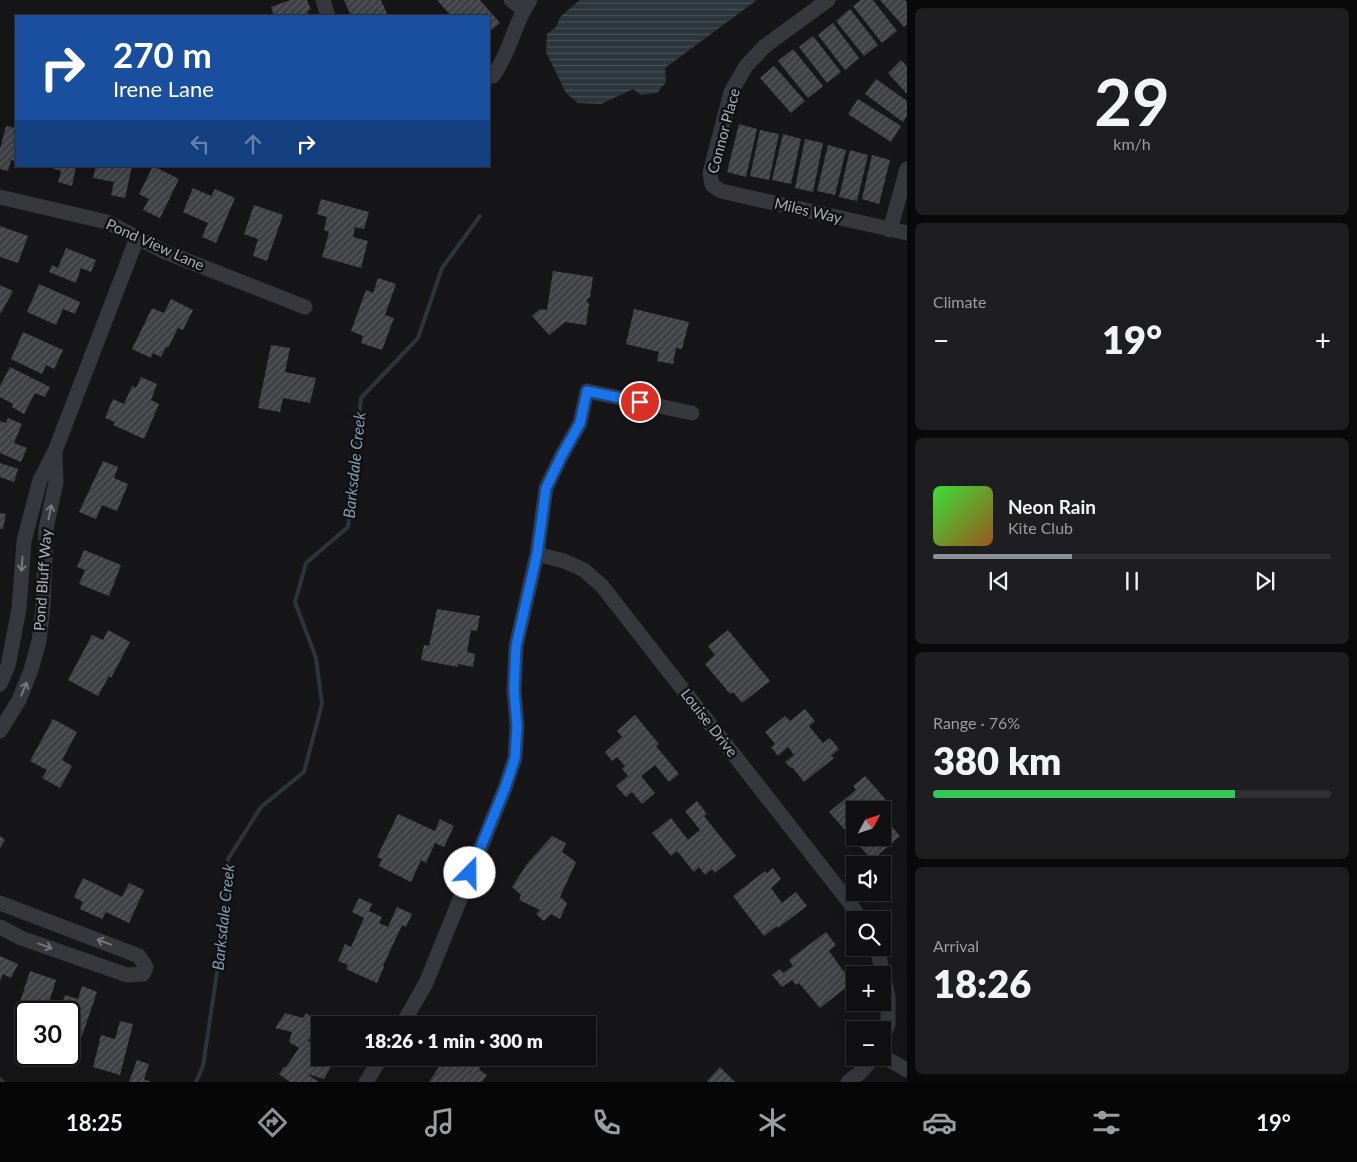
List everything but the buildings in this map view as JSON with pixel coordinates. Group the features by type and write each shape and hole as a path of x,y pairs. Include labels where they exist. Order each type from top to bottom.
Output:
{"street":[{"path":"322,0 328,15"},
{"path":"491,76 501,65 527,5 511,0"},
{"name":"Connor Place","path":"712,184 710,173 731,92 746,66 765,46 828,0"},
{"path":"890,230 907,169"},
{"name":"Miles Way","path":"712,184 721,192 907,233"},
{"name":"Pond View Lane","path":"0,196 107,222 165,252 305,307"},
{"name":"Pond Bluff Way","path":"0,684 8,666 19,609 24,541 40,480 55,451 138,238"},
{"path":"407,1016 426,983 505,788 515,758 517,726 514,690 516,646 537,554 546,488 580,423 587,391 692,413"},
{"name":"Pond Bluff Way","path":"0,731 19,700 31,670 39,641 43,606 46,529 56,482 55,451"},
{"name":"Louise Drive","path":"537,554 564,561 584,570 602,586 855,911"},
{"path":"0,903 139,956 146,967 143,974 127,975 21,938 0,927"},
{"path":"879,956 888,997 888,1021"},
{"path":"891,1061 907,1070"},
{"path":"366,1082 376,1066"},
{"path":"848,1082 867,1066"}],"shaded area":[{"path":"580,0 757,0 665,68 666,82 657,93 641,95 633,89 601,104 578,103 566,93 546,52 547,34 556,27 561,16"}],"waterway":[{"name":"Barksdale Creek","path":"196,1082 203,1066 224,926 228,859 261,807 304,772 322,704 316,658 295,602 306,563 348,527 361,398 418,338 442,268 480,216"},
{"path":"0,1079 3,1082"}],"route":[{"path":"470,873 505,788 515,758 517,726 514,690 516,646 537,554 546,488 580,423 587,391 640,402"}]}
